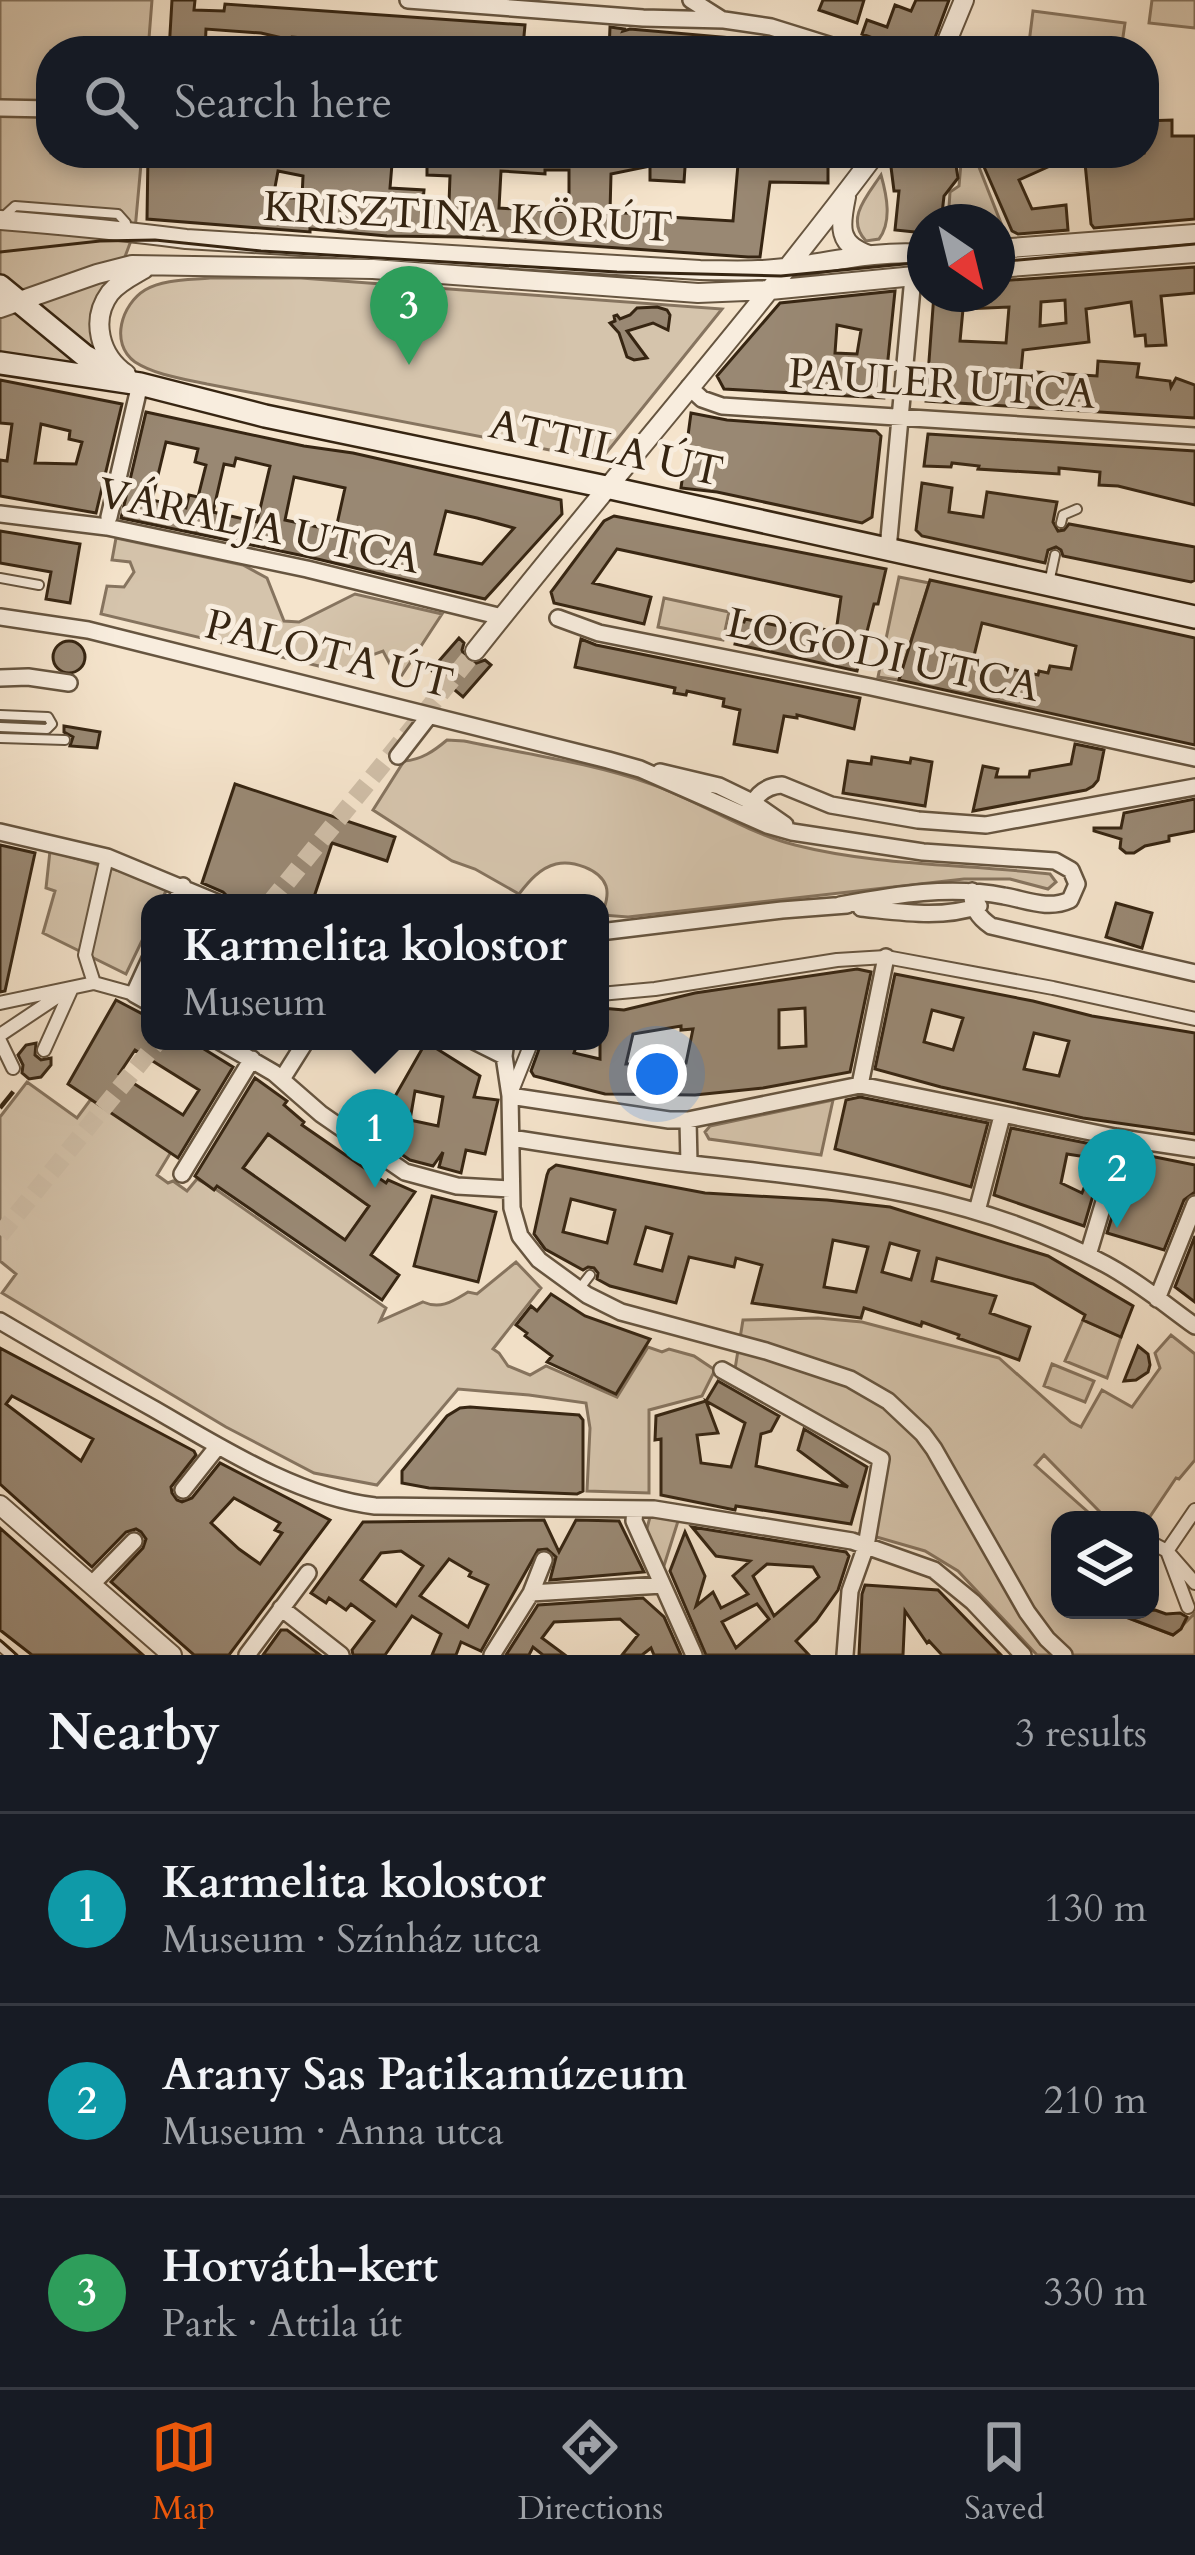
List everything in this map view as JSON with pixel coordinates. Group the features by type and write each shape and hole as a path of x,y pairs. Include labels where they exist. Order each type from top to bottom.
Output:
{"main road":[{"path":"0,286 9,305 106,369 140,384"},
{"name":"ATTILA ÚT","path":"0,363 140,384 265,416 1195,617"}],"street":[{"path":"407,0 724,20 802,36"},
{"path":"691,0 724,20"},
{"path":"724,0 724,20"},
{"path":"949,36 964,0"},
{"path":"0,108 36,109"},
{"path":"475,651 606,488 695,393 865,168"},
{"path":"847,191 842,217 845,240 869,256"},
{"name":"KRISZTINA KÖRÚT","path":"0,220 126,233 700,270 789,268 907,255"},
{"path":"1015,256 1195,234"},
{"path":"1015,258 1195,253"},
{"name":"KRISZTINA KÖRÚT","path":"9,305 132,266 373,269 698,293 907,277"},
{"path":"109,517 140,384 110,358 101,338 100,316 116,286 150,266"},
{"path":"888,549 914,312"},
{"name":"PAULER UTCA","path":"695,393 722,406 901,411 1195,436"},
{"name":"VÁRALJA UTCA","path":"0,514 107,526 502,617"},
{"name":"PALOTA ÚT","path":"0,616 88,630 169,658 640,769 679,774 707,782 749,809 807,835 936,853 1055,861 1077,879 1074,895 1058,905 1005,896 840,905 609,931"},
{"name":"LOGODI UTCA","path":"558,618 599,632 1195,758"},
{"path":"0,678 69,682"},
{"path":"398,756 429,716"},
{"path":"749,809 766,789 782,785 832,805 986,826 1195,787"},
{"path":"0,832 107,856 199,894"},
{"path":"94,982 85,955 107,856"},
{"path":"179,894 183,886"},
{"path":"973,899 979,917 991,926 1195,973"},
{"path":"860,1085 886,957"},
{"path":"609,993 886,957 1195,1019"},
{"path":"134,994 141,979"},
{"path":"0,1003 94,982 141,998"},
{"path":"14,1068 0,1038 72,987"},
{"path":"44,1050 72,987"},
{"path":"236,1050 282,1078 321,1114 405,1172 457,1186 511,1189"},
{"path":"282,1078 300,1050"},
{"path":"505,1050 515,1222 539,1260 621,1312 766,1351 850,1379 888,1401 934,1449 1027,1612 1064,1655"},
{"path":"510,1096 528,1050"},
{"path":"182,1174 253,1059"},
{"path":"510,1096 688,1120 860,1085 1115,1138 1195,1149"},
{"path":"977,1211 1002,1115"},
{"path":"688,1120 689,1163"},
{"path":"511,1138 917,1194 1021,1226 1088,1256 1195,1326"},
{"path":"1088,1256 1106,1195 1115,1138"},
{"path":"1157,1299 1195,1204"},
{"path":"0,1321 218,1446 303,1487 352,1503 635,1509 687,1513 852,1541 934,1570 973,1602 1023,1655"},
{"path":"722,1370 881,1459 866,1546 850,1591 845,1655"},
{"path":"183,1490 218,1446"},
{"path":"0,1505 169,1654"},
{"path":"635,1509 634,1521 694,1655"},
{"path":"1167,1551 1195,1510"},
{"path":"92,1584 134,1541"},
{"path":"1159,1547 1195,1583"},
{"path":"1167,1551 1188,1607"},
{"path":"492,1655 531,1593 544,1560"},
{"path":"247,1655 308,1574"},
{"path":"531,1593 662,1585"},
{"path":"281,1608 341,1655"}],"lane":[{"path":"1061,523 1063,515 1077,509"},
{"path":"1049,585 1055,555"},
{"path":"0,578 38,585"},
{"path":"0,715 48,717 52,722 47,729 0,727"},
{"path":"0,738 64,740"},
{"path":"579,1289 590,1275"},
{"path":"0,1646 10,1655"}],"shaded area":[{"path":"0,0 152,0 149,36 36,36 36,168 141,168 135,230 99,350 85,368 0,356"},
{"path":"1152,0 1195,0 1195,28 1149,23"},
{"path":"1033,11 1125,23 1123,36 1030,36"},
{"path":"961,168 979,168 993,204 949,204 950,192 959,186"},
{"path":"881,175 886,225 879,239 866,241 858,216"},
{"path":"210,278 301,278 722,309 603,457 581,456 189,380 135,362 122,345 121,335 125,314 137,296 160,284"},
{"path":"116,538 243,565 267,578 284,621 299,622 355,594 442,614 402,675 393,670 383,651 358,660 344,672 101,614 107,586 124,587 134,572 130,562 112,560"},
{"path":"899,577 929,583 899,680 878,677"},
{"path":"664,598 729,612 723,640 658,627"},
{"path":"447,740 559,760 669,791 795,845 889,861 1050,874 1056,882 1048,889 1010,879 964,879 609,916 606,886 585,867 550,866 519,894 452,861 373,810 404,761 427,754"},
{"path":"50,851 162,883 166,891 141,894 141,943 126,974 43,933 55,891 46,888"},
{"path":"27,1082 77,1118 91,1099 171,1152 157,1175 187,1191 197,1179 217,1190 386,1308 380,1321 423,1302 441,1305 468,1292 477,1294 516,1262 541,1288 493,1349 508,1366 530,1375 546,1366 617,1397 648,1347 694,1356 715,1370 702,1396 649,1410 649,1493 587,1491 590,1428 586,1403 458,1389 377,1485 314,1473 226,1427 2,1293 16,1274 0,1261 0,1117"},
{"path":"833,1100 821,1155 709,1139 705,1132 710,1126"},
{"path":"268,1134 369,1206 345,1240 243,1168"},
{"path":"743,1320 862,1322 999,1358 1081,1427 1102,1390 1132,1407 1160,1368 1155,1353 1171,1335 1195,1354 1195,1460 1154,1511 1099,1511 1044,1455 1035,1465 1087,1511 1051,1511 1051,1619 1131,1619 1173,1635 1195,1613 1195,1655 1037,1655 958,1571 925,1551 873,1536 886,1460 735,1369"},
{"path":"1083,1320 1121,1337 1107,1378 1065,1361"},
{"path":"1052,1364 1094,1381 1085,1402 1044,1386"},
{"path":"655,1515 679,1518 662,1572 646,1532"}],"building":[{"path":"172,0 195,0 194,10 224,11 225,4 525,25 524,36 274,36 206,29 206,36 170,36"},
{"path":"823,0 864,0 857,23 819,10"},
{"path":"916,0 949,0 936,36 862,34 867,20 887,27 895,5 911,11"},
{"path":"610,27 710,36 610,36"},
{"path":"1159,120 1172,120 1172,136 1195,136 1195,219 1094,228 1085,168 1159,168"},
{"path":"148,168 392,168 390,188 424,190 423,201 449,203 450,176 427,175 427,168 640,168 611,174 610,212 656,215 657,210 670,211 669,217 733,221 738,168 828,168 828,183 770,182 760,257 147,219","holes":["545,170 569,170 569,212 499,208 501,171 545,174","278,171 303,176 302,198 273,198"]},
{"path":"650,168 685,168 684,182 650,180"},
{"path":"891,168 956,168 958,178 943,204 907,204 907,231 895,230 899,191 894,191"},
{"path":"985,168 1046,168 1019,180 1032,209 1066,205 1068,230 1018,234 1015,204 1000,204"},
{"path":"1195,267 1195,293 1161,296 1166,345 1146,346 1145,335 1135,336 1131,302 1086,309 1089,342 1023,350 1021,371 1097,376 1098,361 1139,364 1137,377 1170,381 1171,387 1176,378 1195,385 1195,418 926,401 933,312 963,312 960,341 1006,343 1009,312 1015,312 1015,280","holes":["1065,300 1066,323 1040,326 1041,302"]},
{"path":"895,291 884,398 724,389 717,376 780,303","holes":["837,325 861,330 857,354 835,353"]},
{"path":"657,307 670,315 668,330 653,323 627,331 647,358 627,357 610,323 614,316 620,319 637,308"},
{"path":"0,380 122,404 96,513 0,496 0,460 7,461 12,424 0,423","holes":["41,424 70,431 69,439 82,442 76,464 35,463"]},
{"path":"146,412 561,500 562,514 485,599 121,518","holes":["166,442 198,449 195,462 206,465 198,497 189,495 186,508 152,500","236,458 270,466 257,522 213,512 224,464 234,466","294,477 345,488 337,524 323,521 322,528 285,520","446,511 514,528 482,564 435,554"]},
{"path":"691,413 876,431 881,436 872,517 862,523 681,488"},
{"path":"928,434 1195,451 1195,505 1099,485 1100,472 1059,468 1059,474 952,463 951,467 924,466"},
{"path":"922,483 952,488 949,512 983,517 987,492 1057,502 1053,522 1058,531 1069,524 1195,547 1195,580 1063,556 1056,547 1048,550 1045,563 922,536 916,530"},
{"path":"614,516 886,569 857,671 735,644 740,621 745,619 836,632 841,597 617,549 593,583 651,597 644,624 554,603 551,592 604,521"},
{"path":"0,531 80,544 70,603 46,599 51,572 0,563"},
{"path":"930,580 1195,638 1195,745 899,680","holes":["982,623 1076,646 1071,669 1050,666 1048,673 1039,671 1038,675 973,660"]},
{"path":"459,638 466,661 485,660 491,665 463,697 431,670"},
{"path":"581,639 860,698 854,729 784,716 777,752 734,744 740,710 723,706 724,699 674,693 675,688 575,667"},
{"path":"69,641 80,646 85,657 80,668 69,673 58,668 53,657 58,646"},
{"path":"64,726 100,732 97,748 70,746 73,737 64,732"},
{"path":"1075,744 1104,750 1093,786 973,811 983,766 998,769 996,777 1029,777 1030,771 1071,764"},
{"path":"872,757 932,762 925,806 843,793 848,761 871,764"},
{"path":"235,784 395,837 387,861 332,843 315,894 225,894 202,883"},
{"path":"1195,799 1195,831 1169,836 1169,841 1134,853 1120,848 1121,839 1094,831 1121,828 1124,813"},
{"path":"0,845 35,853 5,991 0,992"},
{"path":"1116,903 1152,913 1142,948 1106,937"},
{"path":"857,969 871,972 850,1072 695,1095 605,1094 534,1076 531,1071 539,1050 575,1050 600,1059 600,1050 609,1050 609,1009 624,1010 695,993","holes":["805,1008 806,1046 779,1048 779,1010","681,1026 681,1030 693,1029 686,1063 626,1064 633,1034"]},
{"path":"895,974 1195,1033 1195,1134 1083,1118 875,1069","holes":["932,1010 963,1018 953,1050 924,1042","1034,1033 1069,1041 1059,1076 1024,1069"]},
{"path":"116,1000 141,1013 141,1050 206,1050 233,1067 178,1158 68,1084","holes":["135,1050 199,1090 183,1115 119,1074"]},
{"path":"36,1043 35,1055 41,1060 51,1058 51,1065 41,1077 29,1079 22,1073 18,1055 26,1045"},
{"path":"421,1050 439,1050 480,1076 474,1097 498,1100 485,1154 466,1150 461,1173 439,1167 443,1152 433,1166 410,1160 373,1135","holes":["415,1091 443,1097 438,1126 410,1120"]},
{"path":"255,1078 287,1101 284,1105 302,1125 386,1183 415,1192 371,1255 399,1275 382,1300 217,1186 214,1190 195,1176","holes":["268,1134 369,1206 345,1240 243,1168"]},
{"path":"860,1097 988,1123 971,1187 835,1149 846,1100"},
{"path":"1011,1128 1101,1146 1084,1226 994,1195","holes":["1067,1154 1093,1158 1082,1193 1061,1183"]},
{"path":"1125,1151 1195,1165 1195,1192 1184,1200 1164,1250 1107,1233"},
{"path":"556,1165 705,1193 890,1207 1048,1256 1133,1306 1121,1337 1083,1320 1085,1315 1033,1284 937,1258 932,1281 996,1296 990,1313 1030,1327 1019,1360 922,1322 921,1326 864,1308 861,1318 752,1303 762,1265 736,1258 734,1267 689,1257 676,1303 610,1286 597,1279 594,1268 583,1270 545,1249 534,1234 549,1170","holes":["571,1199 615,1210 607,1243 563,1232","646,1227 672,1234 662,1271 635,1264","833,1240 868,1247 856,1292 824,1287","890,1243 919,1251 911,1280 882,1272"]},
{"path":"432,1196 496,1212 478,1282 414,1266"},
{"path":"1195,1236 1195,1302 1175,1287"},
{"path":"551,1294 585,1316 650,1339 616,1394 547,1362 552,1356 516,1325 531,1306 537,1311"},
{"path":"1138,1346 1148,1354 1148,1372 1124,1381"},
{"path":"0,1348 194,1451 196,1455 171,1487 177,1500 192,1498 220,1463 330,1520 229,1655 194,1655 111,1582 143,1548 146,1539 141,1532 126,1532 92,1567 0,1484","holes":["12,1396 93,1439 81,1461 6,1404","234,1498 280,1523 275,1530 282,1533 260,1564 211,1523"]},
{"path":"718,1381 779,1416 771,1431 761,1434 756,1466 848,1487 798,1450 804,1429 867,1467 851,1524 736,1506 735,1510 661,1495 656,1416 706,1401","holes":["706,1401 745,1423 731,1467 701,1463 697,1435 718,1433"]},
{"path":"470,1407 579,1415 583,1420 583,1491 429,1488 402,1483 402,1471 447,1416"},
{"path":"544,1520 559,1552 576,1520 619,1521 644,1572 550,1580 556,1557 547,1549 538,1550 481,1651 461,1642 456,1655 432,1655 441,1634 412,1616 385,1655 353,1655 374,1621 351,1604 346,1610 311,1593 363,1522","holes":["401,1551 423,1566 396,1606 361,1580 381,1553","449,1559 488,1585 468,1627 420,1596"]},
{"path":"692,1527 846,1552 849,1556 838,1590 796,1641 809,1655 706,1655 670,1571 685,1532 705,1576 696,1606 713,1592 721,1608 748,1594 733,1576 750,1561 716,1556","holes":["767,1564 813,1567 819,1577 774,1616 753,1576","757,1604 769,1619 736,1648 722,1622"]},
{"path":"0,1528 143,1655 32,1655 0,1630"},
{"path":"865,1585 938,1590 1001,1655 942,1655 927,1643 905,1611 903,1655 859,1655"},
{"path":"643,1598 664,1617 681,1655 654,1655 651,1648 642,1655 622,1655 638,1635 620,1619 554,1622 542,1638 565,1655 543,1655 533,1647 529,1655 506,1655 538,1605"},
{"path":"1159,1611 1180,1613 1187,1617 1173,1635 1131,1619 1159,1619"},
{"path":"281,1630 287,1630 320,1655 263,1655"}],"tunnel":[{"path":"277,894 475,651"},
{"path":"0,1235 151,1050"}],"tram line":[{"path":"0,252 155,240 261,251 617,272 781,276 907,264"},
{"path":"1015,260 1195,244"},
{"path":"0,1640 17,1655"}],"railway":[{"path":"0,1108 26,1076"}],"place":[{"name":"Horváth-kert","path":"409,365"},
{"name":"Karmelita kolostor","path":"375,1188"},
{"name":"Arany Sas Patikamúzeum","path":"1117,1228"}]}
